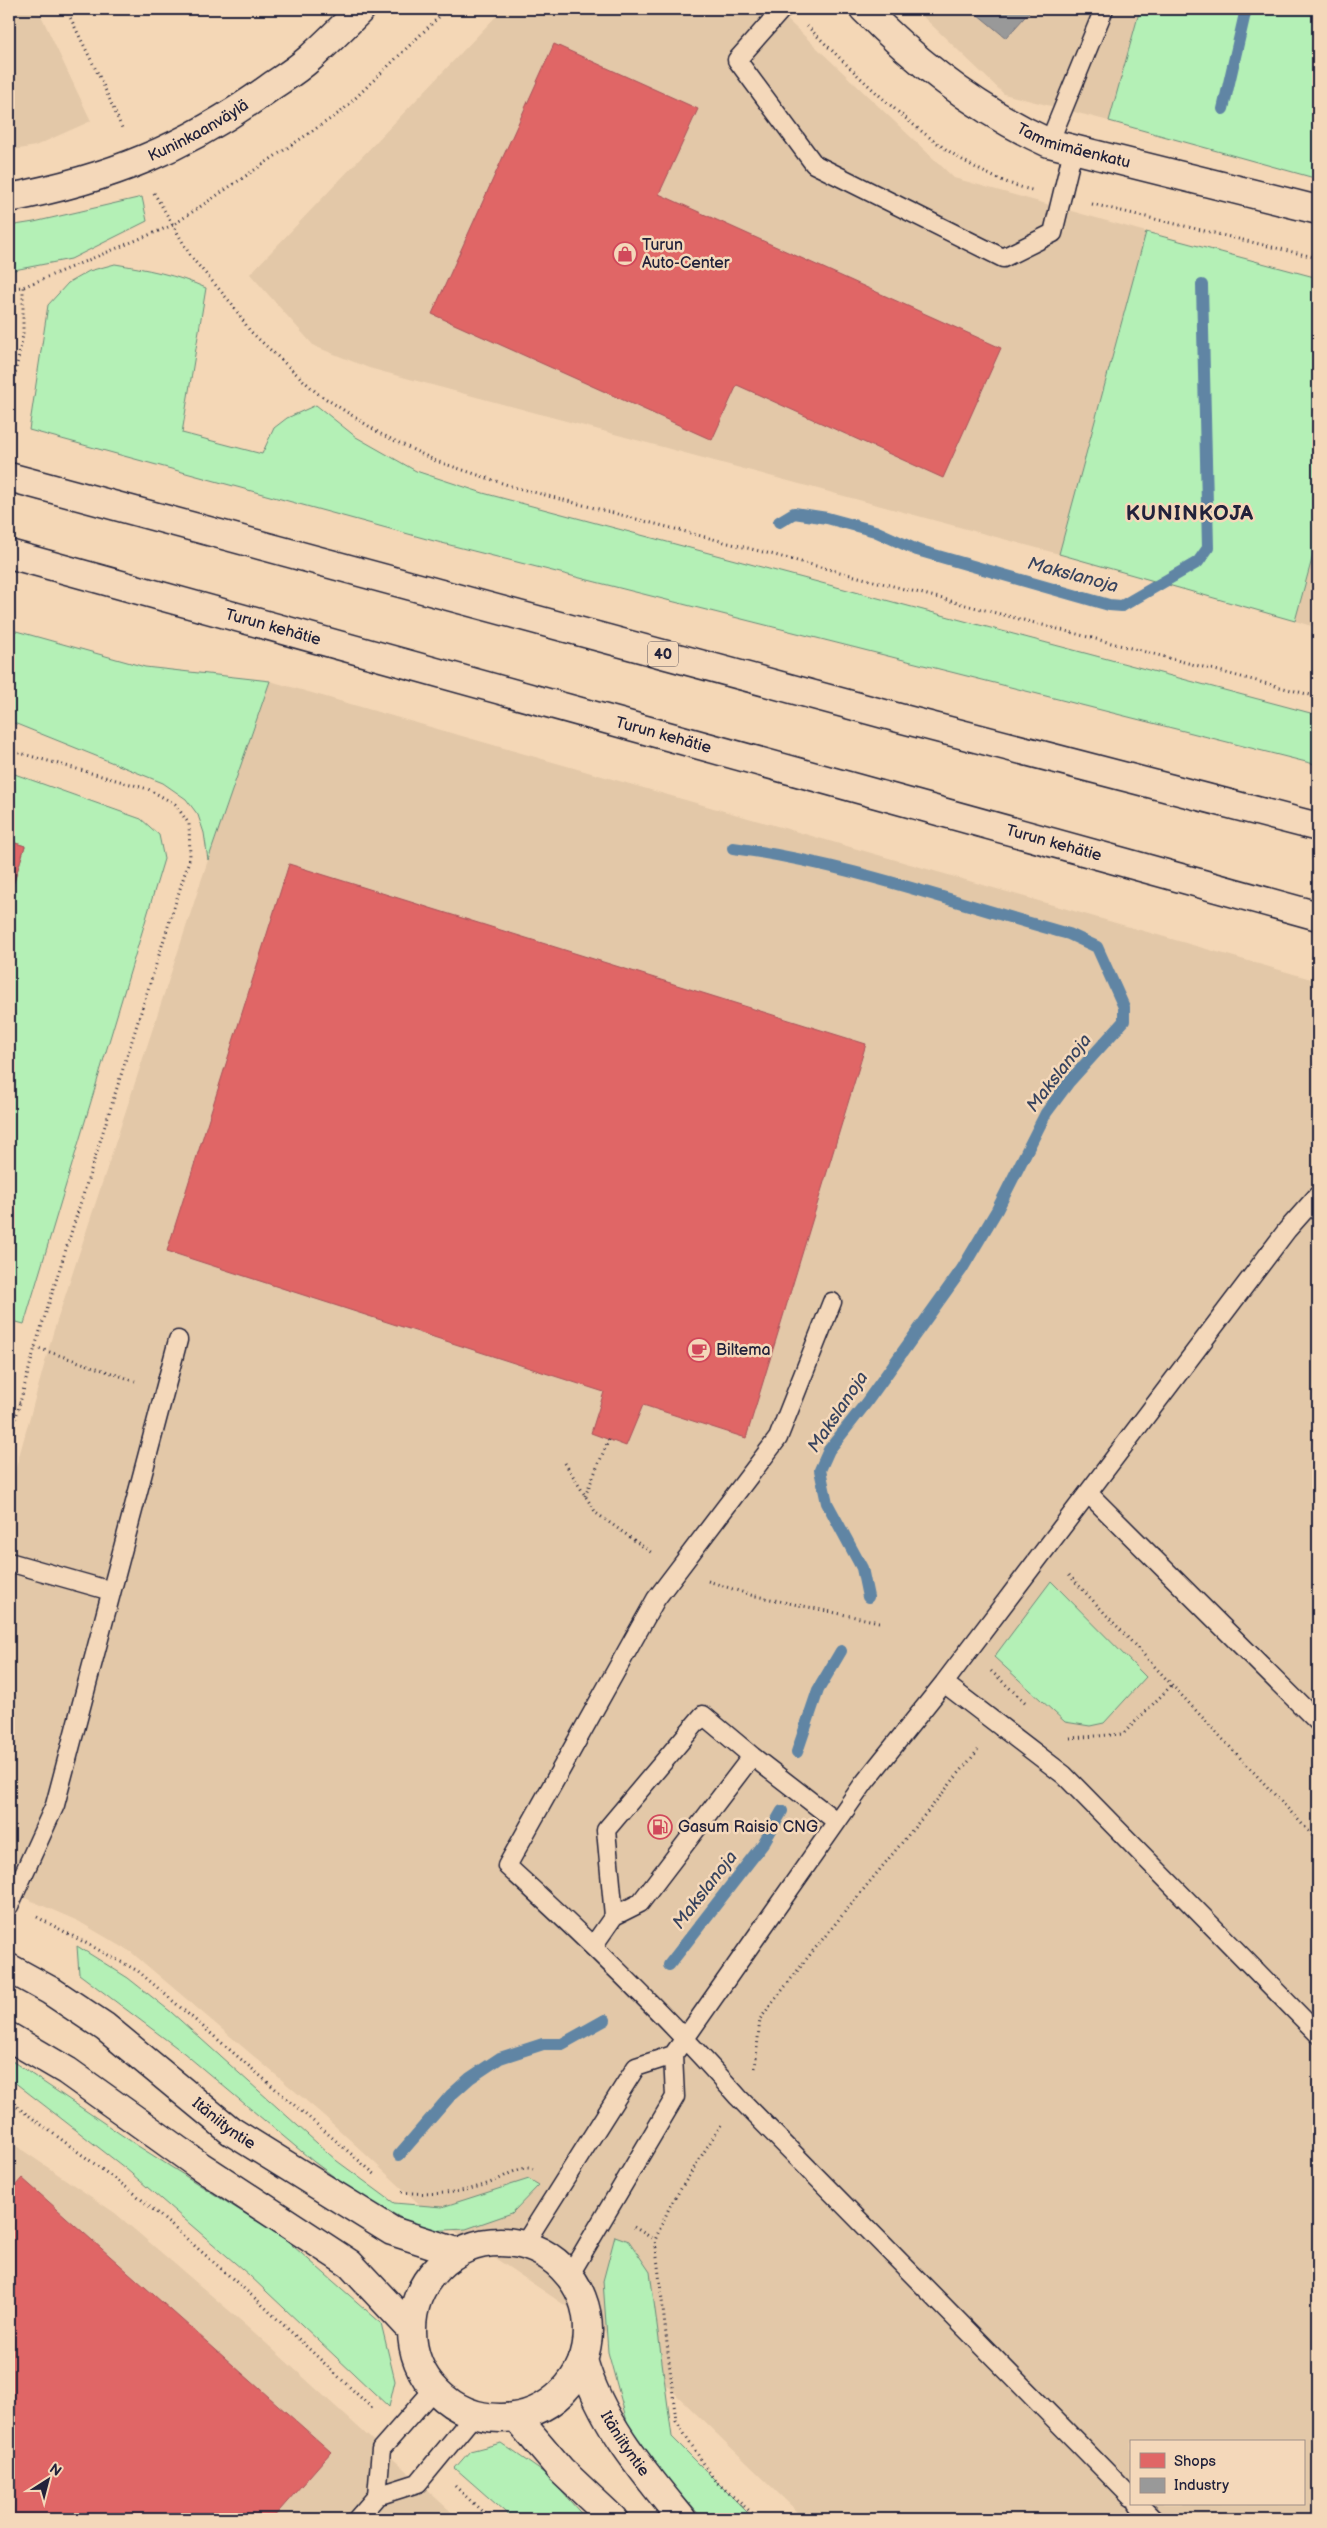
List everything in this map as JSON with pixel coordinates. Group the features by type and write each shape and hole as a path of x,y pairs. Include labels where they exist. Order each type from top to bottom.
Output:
{"main road":[{"name":"Kuninkaanväylä","path":"9,198 64,187 137,164 180,143 247,104 308,60 361,9"},
{"name":"Tammimäenkatu","path":"864,9 926,67 974,102 1061,147 1318,210"},
{"name":"40","path":"9,477 899,718 1318,827"},
{"name":"Turun kehätie","path":"9,554 1318,916"},
{"name":"Itäniityntie","path":"9,1968 51,1991 105,2027 232,2130 392,2231 457,2252"},
{"path":"9,2037 67,2071 197,2164 350,2264 411,2329"},
{"path":"485,2242 515,2242 523,2246 540,2251 561,2266 577,2286 586,2312 588,2332 583,2360 573,2380 557,2397 538,2410 516,2417 492,2418 474,2415 458,2408 434,2389 421,2371 413,2351 411,2329 414,2306 423,2284 438,2266 457,2252 485,2242"},
{"name":"Itäniityntie","path":"583,2360 591,2388 629,2454 682,2519"},
{"path":"516,2417 561,2470 613,2519"}],"lane":[{"path":"782,9 737,60 814,164 1003,258 1053,234 1061,147 1104,9"},
{"path":"523,2246 636,2067 673,2055 836,1821 944,1683 1287,1230 1318,1195"},
{"path":"832,1302 778,1438 656,1598 507,1866 593,1946 686,2037 738,2097 1130,2496"},
{"path":"9,1904 55,1805 178,1340"},
{"path":"1088,1493 1318,1722"},
{"path":"9,1562 111,1591"},
{"path":"944,1683 1064,1774 1318,2034"},
{"path":"614,1916 606,1830 703,1714 752,1756 836,1821"},
{"path":"593,1946 614,1916 640,1903 752,1756"},
{"path":"569,2276 675,2097 673,2055"},
{"path":"377,2496 382,2449 434,2389"},
{"path":"358,2519 377,2496 418,2483 474,2415"},
{"path":"1140,2506 1153,2519"}],"path":[{"path":"66,9 102,82 137,164 191,257 232,304 250,331 317,393 381,434 436,461 514,487 1318,697"},
{"path":"9,288 23,287 173,225 342,110 447,9"},
{"path":"9,402 23,335 23,287"},
{"path":"9,750 148,789 174,804 189,824 190,856 35,1347 9,1443"},
{"path":"35,1347 164,1390"},
{"path":"9,1400 20,1403"},
{"path":"585,1496 609,1439"},
{"path":"1069,1575 1318,1841"},
{"path":"968,1650 1030,1706"},
{"path":"1066,1738 1123,1734 1173,1684"},
{"path":"759,2519 715,2481 676,2421 655,2240 670,2206 756,2067 760,2019 814,1949 1000,1724"},
{"path":"9,1904 138,1971 380,2179"},
{"path":"9,2101 141,2199 257,2300 397,2432"},
{"path":"393,2191 420,2194 461,2192 530,2168 561,2183"},
{"path":"608,2212 655,2240"},
{"path":"433,2465 490,2519"}],"shaded area":[{"path":"9,9 38,9 91,121 35,146 9,151"},
{"path":"503,9 776,9 954,178 1146,232 1059,554 369,368 314,346 250,274"},
{"path":"915,9 1140,9 1109,121 1004,94"},
{"path":"1318,537 1318,628 1295,621"},
{"path":"270,681 1318,981 1318,2519 805,2519 628,2348 430,2214 323,2115 131,1952 78,1921 9,1891 9,1493 53,1333 208,860"},
{"path":"9,2141 115,2213 246,2325 459,2519 9,2519"}],"green space":[{"path":"1140,9 1318,9 1318,179 1109,121"},
{"path":"142,197 147,221 71,259 9,271 9,226"},
{"path":"1146,232 1318,278 1318,537 1295,621 1059,554"},
{"path":"115,264 184,279 206,288 182,433 262,454 274,428 287,418 316,405 356,437 416,471 483,493 1318,715 1318,765 434,541 29,430 48,305 68,283 89,271"},
{"path":"9,629 145,667 270,681 208,860 204,833 198,815 186,799 163,783 9,721"},
{"path":"9,772 141,819 159,835 164,859 24,1324 9,1320 9,898 25,846 9,841"},
{"path":"1051,1581 1146,1677 1104,1723 1090,1726 1065,1722 994,1657"},
{"path":"77,1946 128,1978 171,2012 337,2161 394,2203 442,2207 529,2179 539,2185 512,2213 466,2229 425,2231 356,2193 314,2162 184,2053 79,1974"},
{"path":"9,2059 138,2146 285,2239 381,2323 395,2381 389,2407 249,2275 125,2168 9,2078"},
{"path":"615,2236 629,2241 650,2272 672,2437 754,2519 703,2519 668,2480 628,2425 608,2352 603,2281"},
{"path":"501,2443 547,2475 586,2519 513,2519 455,2468 470,2451"}],"building: Shops":[{"name":"Turun Auto-Center","path":"554,44 698,109 659,194 1001,348 943,478 737,385 712,440 432,314"},
{"path":"9,841 25,846 9,898"},
{"name":"Biltema","path":"289,864 866,1044 746,1438 643,1405 626,1446 591,1433 604,1392 167,1251"},
{"path":"22,2178 331,2452 272,2519 9,2519 9,2193"}],"building: Industry":[{"path":"971,9 1032,9 1006,38"}],"waterway":[{"name":"Makslanoja","path":"1223,109 1246,9"},
{"name":"Makslanoja","path":"779,522 794,513 827,518 875,531 917,550 1109,605 1122,606 1198,562 1208,548 1202,285"},
{"name":"Makslanoja","path":"733,848 776,855 860,874 1069,934 1097,947 1124,1007 1124,1021 1069,1082 1046,1113 997,1210 962,1269 866,1403 829,1450 820,1470 827,1503 862,1568 868,1597"},
{"name":"Makslanoja","path":"797,1752 818,1690 841,1651"},
{"name":"Makslanoja","path":"669,1965 763,1844 782,1811"},
{"name":"Makslanoja","path":"399,2155 451,2095 470,2078 500,2058 543,2044 562,2044 605,2020"}],"place":[{"name":"Turun Auto-Center","path":"625,254"},
{"name":"Biltema","path":"699,1350"},
{"name":"Gasum Raisio CNG","path":"660,1827"}],"district":[{"name":"KUNINKOJA","path":"1190,513"}]}
